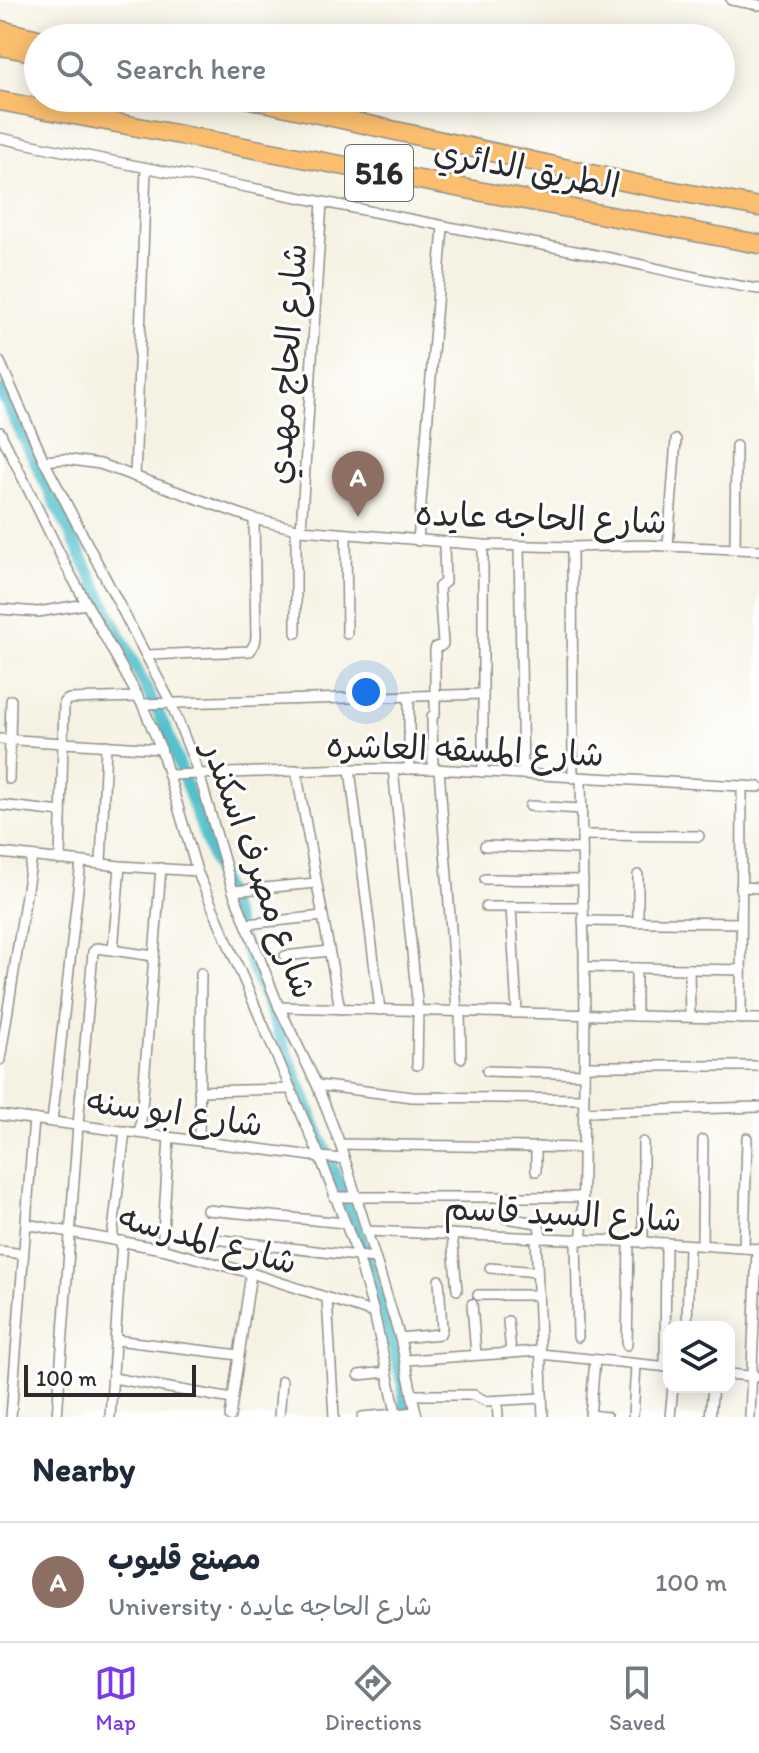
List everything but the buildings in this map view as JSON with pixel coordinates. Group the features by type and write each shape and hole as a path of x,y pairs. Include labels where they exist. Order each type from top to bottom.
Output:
{"highway":[{"path":"0,30 24,36"},
{"path":"0,46 24,50"},
{"name":"الطريق الدائري","path":"0,101 24,106"},
{"name":"الطريق الدائري","path":"58,112 759,244"},
{"name":"الطريق الدائري","path":"310,112 632,183 759,207"}],"street":[{"path":"731,0 759,5"},
{"path":"0,138 759,289"},
{"path":"135,477 146,168"},
{"name":"شارع الحاج مهدي","path":"296,633 298,529 322,202"},
{"path":"418,541 443,227"},
{"name":"شارع مصرف اسكندر","path":"0,362 44,461 171,703 199,774 233,891 279,1007 317,1085 340,1144 400,1338 416,1414"},
{"name":"شارع مصرف اسكندر","path":"0,432 67,568 140,701 161,749 197,871 320,1157 358,1256 397,1416"},
{"path":"668,546 676,440"},
{"path":"735,549 736,446"},
{"name":"شارع الحاجه عايده","path":"44,461 64,459 118,469 254,519 298,529 483,545 625,545 759,550"},
{"path":"147,655 250,651 253,648 256,637 254,519"},
{"path":"346,534 347,634"},
{"path":"444,542 445,582 439,587 443,644 435,648 435,714 432,716 461,1058"},
{"path":"483,545 483,772"},
{"path":"519,546 523,774"},
{"path":"572,547 577,778 582,809 585,1014 578,1337"},
{"path":"0,609 38,612 86,604"},
{"path":"60,860 63,705 67,700 171,703 483,694"},
{"path":"409,696 409,769"},
{"path":"9,779 11,700"},
{"path":"0,739 161,749"},
{"path":"101,864 106,745"},
{"path":"350,769 380,1010"},
{"path":"393,769 418,1010 417,1065"},
{"name":"شارع المسقه العاشره","path":"170,775 436,769 759,787"},
{"path":"296,770 340,1009"},
{"path":"741,1019 742,786"},
{"path":"0,805 61,812"},
{"path":"530,806 582,809"},
{"path":"582,835 699,836"},
{"path":"485,846 582,849"},
{"path":"0,853 197,871"},
{"path":"0,1060 32,857"},
{"path":"52,1122 81,862"},
{"path":"113,950 120,866"},
{"path":"140,1133 161,868"},
{"path":"638,875 638,922"},
{"path":"485,879 583,880"},
{"path":"233,891 316,883"},
{"path":"741,887 759,888"},
{"path":"486,907 583,907"},
{"path":"511,907 517,1012"},
{"path":"246,924 323,916"},
{"path":"583,921 741,923"},
{"path":"57,1417 93,952 97,948 154,956"},
{"path":"285,956 329,951"},
{"path":"584,967 741,970"},
{"path":"636,968 636,1016"},
{"path":"689,969 690,1017"},
{"path":"199,1141 201,973"},
{"path":"279,1007 759,1019"},
{"path":"487,1071 759,1066"},
{"path":"317,1085 412,1097 583,1099"},
{"path":"199,1091 291,1089"},
{"path":"583,1112 759,1107"},
{"name":"شارع ابو سنه","path":"0,1115 344,1159"},
{"path":"11,1417 34,1119"},
{"path":"122,1417 110,1416 125,1131"},
{"path":"162,1249 169,1137"},
{"path":"744,1248 747,1138"},
{"path":"702,1245 703,1140"},
{"path":"643,1142 643,1243"},
{"path":"340,1144 583,1148"},
{"path":"536,1147 536,1171"},
{"path":"334,1197 581,1197"},
{"path":"207,1210 345,1223"},
{"path":"505,1218 538,1223 543,1417"},
{"name":"شارع المدرسه","path":"26,1224 162,1249 251,1273 374,1313"},
{"name":"شارع السيد قاسم","path":"366,1231 758,1249"},
{"path":"452,1234 457,1290"},
{"path":"215,1239 374,1258"},
{"path":"627,1345 629,1242"},
{"path":"666,1243 667,1321"},
{"path":"687,1321 689,1245"},
{"path":"750,1417 756,1377 758,1249"},
{"path":"0,1251 23,1254"},
{"path":"490,1268 537,1272"},
{"path":"230,1417 251,1273"},
{"path":"400,1338 438,1335 442,1329 439,1280"},
{"path":"476,1355 475,1300 538,1295"},
{"path":"327,1298 334,1417"},
{"path":"508,1321 511,1353"},
{"path":"116,1340 239,1355"},
{"path":"406,1360 540,1352 663,1367"},
{"path":"595,1360 590,1416 607,1417"},
{"path":"633,1417 636,1364"},
{"path":"359,1375 387,1372"},
{"path":"735,1375 756,1377"},
{"path":"113,1378 232,1399"},
{"path":"279,1417 282,1381"},
{"path":"670,1417 672,1393"},
{"path":"710,1417 712,1393"},
{"path":"412,1395 474,1395 484,1401 542,1398"},
{"path":"497,1401 498,1417"},
{"path":"362,1417 416,1414"}],"waterway":[{"path":"0,390 167,731 242,940 368,1258 403,1382 406,1417"}],"place":[{"name":"مصنع قليوب","path":"358,517"}]}
